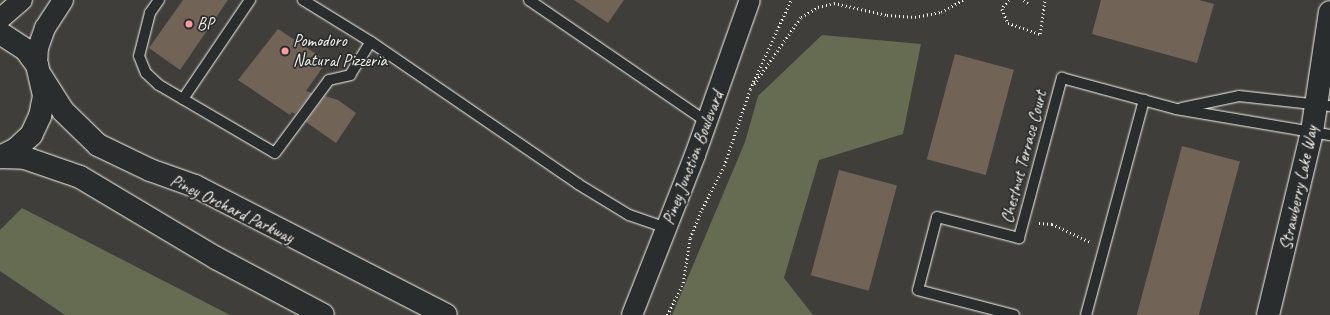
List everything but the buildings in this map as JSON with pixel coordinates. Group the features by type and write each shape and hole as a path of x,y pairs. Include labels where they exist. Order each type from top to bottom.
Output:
{"street":[{"path":"0,19 22,0"},
{"path":"39,70 38,48 46,28 63,0"},
{"name":"Piney Junction Boulevard","path":"632,315 707,122 750,0"},
{"name":"Strawberry Lake Way","path":"1268,315 1321,134 1330,12"},
{"name":"Piney Orchard Parkway","path":"0,33 26,50 63,111 98,145 150,170 194,186 446,315"},
{"name":"Piney Orchard Parkway","path":"0,157 31,135 40,116 44,96 39,70"},
{"name":"Piney Orchard Parkway","path":"0,157 25,158 80,176 216,258 322,315"}],"lane":[{"path":"159,0 150,13 139,56 146,73 183,99 275,153 329,80 350,75 371,42"},
{"path":"183,99 250,0"},
{"path":"303,0 371,42 578,184 629,215 666,228"},
{"path":"529,0 707,122"},
{"name":"Chestnut Terrace Court","path":"1014,315 918,290 937,217 1019,238 1062,78 1176,109 1321,134"},
{"name":"Chestnut Terrace Court","path":"1176,109 1239,96 1324,105"},
{"path":"1086,315 1144,100"}],"path":[{"path":"667,315 683,283 690,238 724,166 750,89 791,0"},
{"path":"750,89 801,17 818,7 834,3 887,15 916,17 941,12 963,0"},
{"path":"1009,0 1002,9 1008,23 1040,34 1045,0"},
{"path":"1024,0 1028,3"},
{"path":"719,88 750,89"},
{"path":"1036,223 1052,224 1078,239 1096,244"}],"green space":[{"path":"822,35 921,44 903,134 819,160 784,278 813,315 672,315 745,142 758,96"},
{"path":"22,208 230,315 65,315 0,271 0,230"}],"place":[{"name":"BP","path":"189,24"},
{"name":"Pomodoro Natural Pizzeria","path":"285,51"}]}
